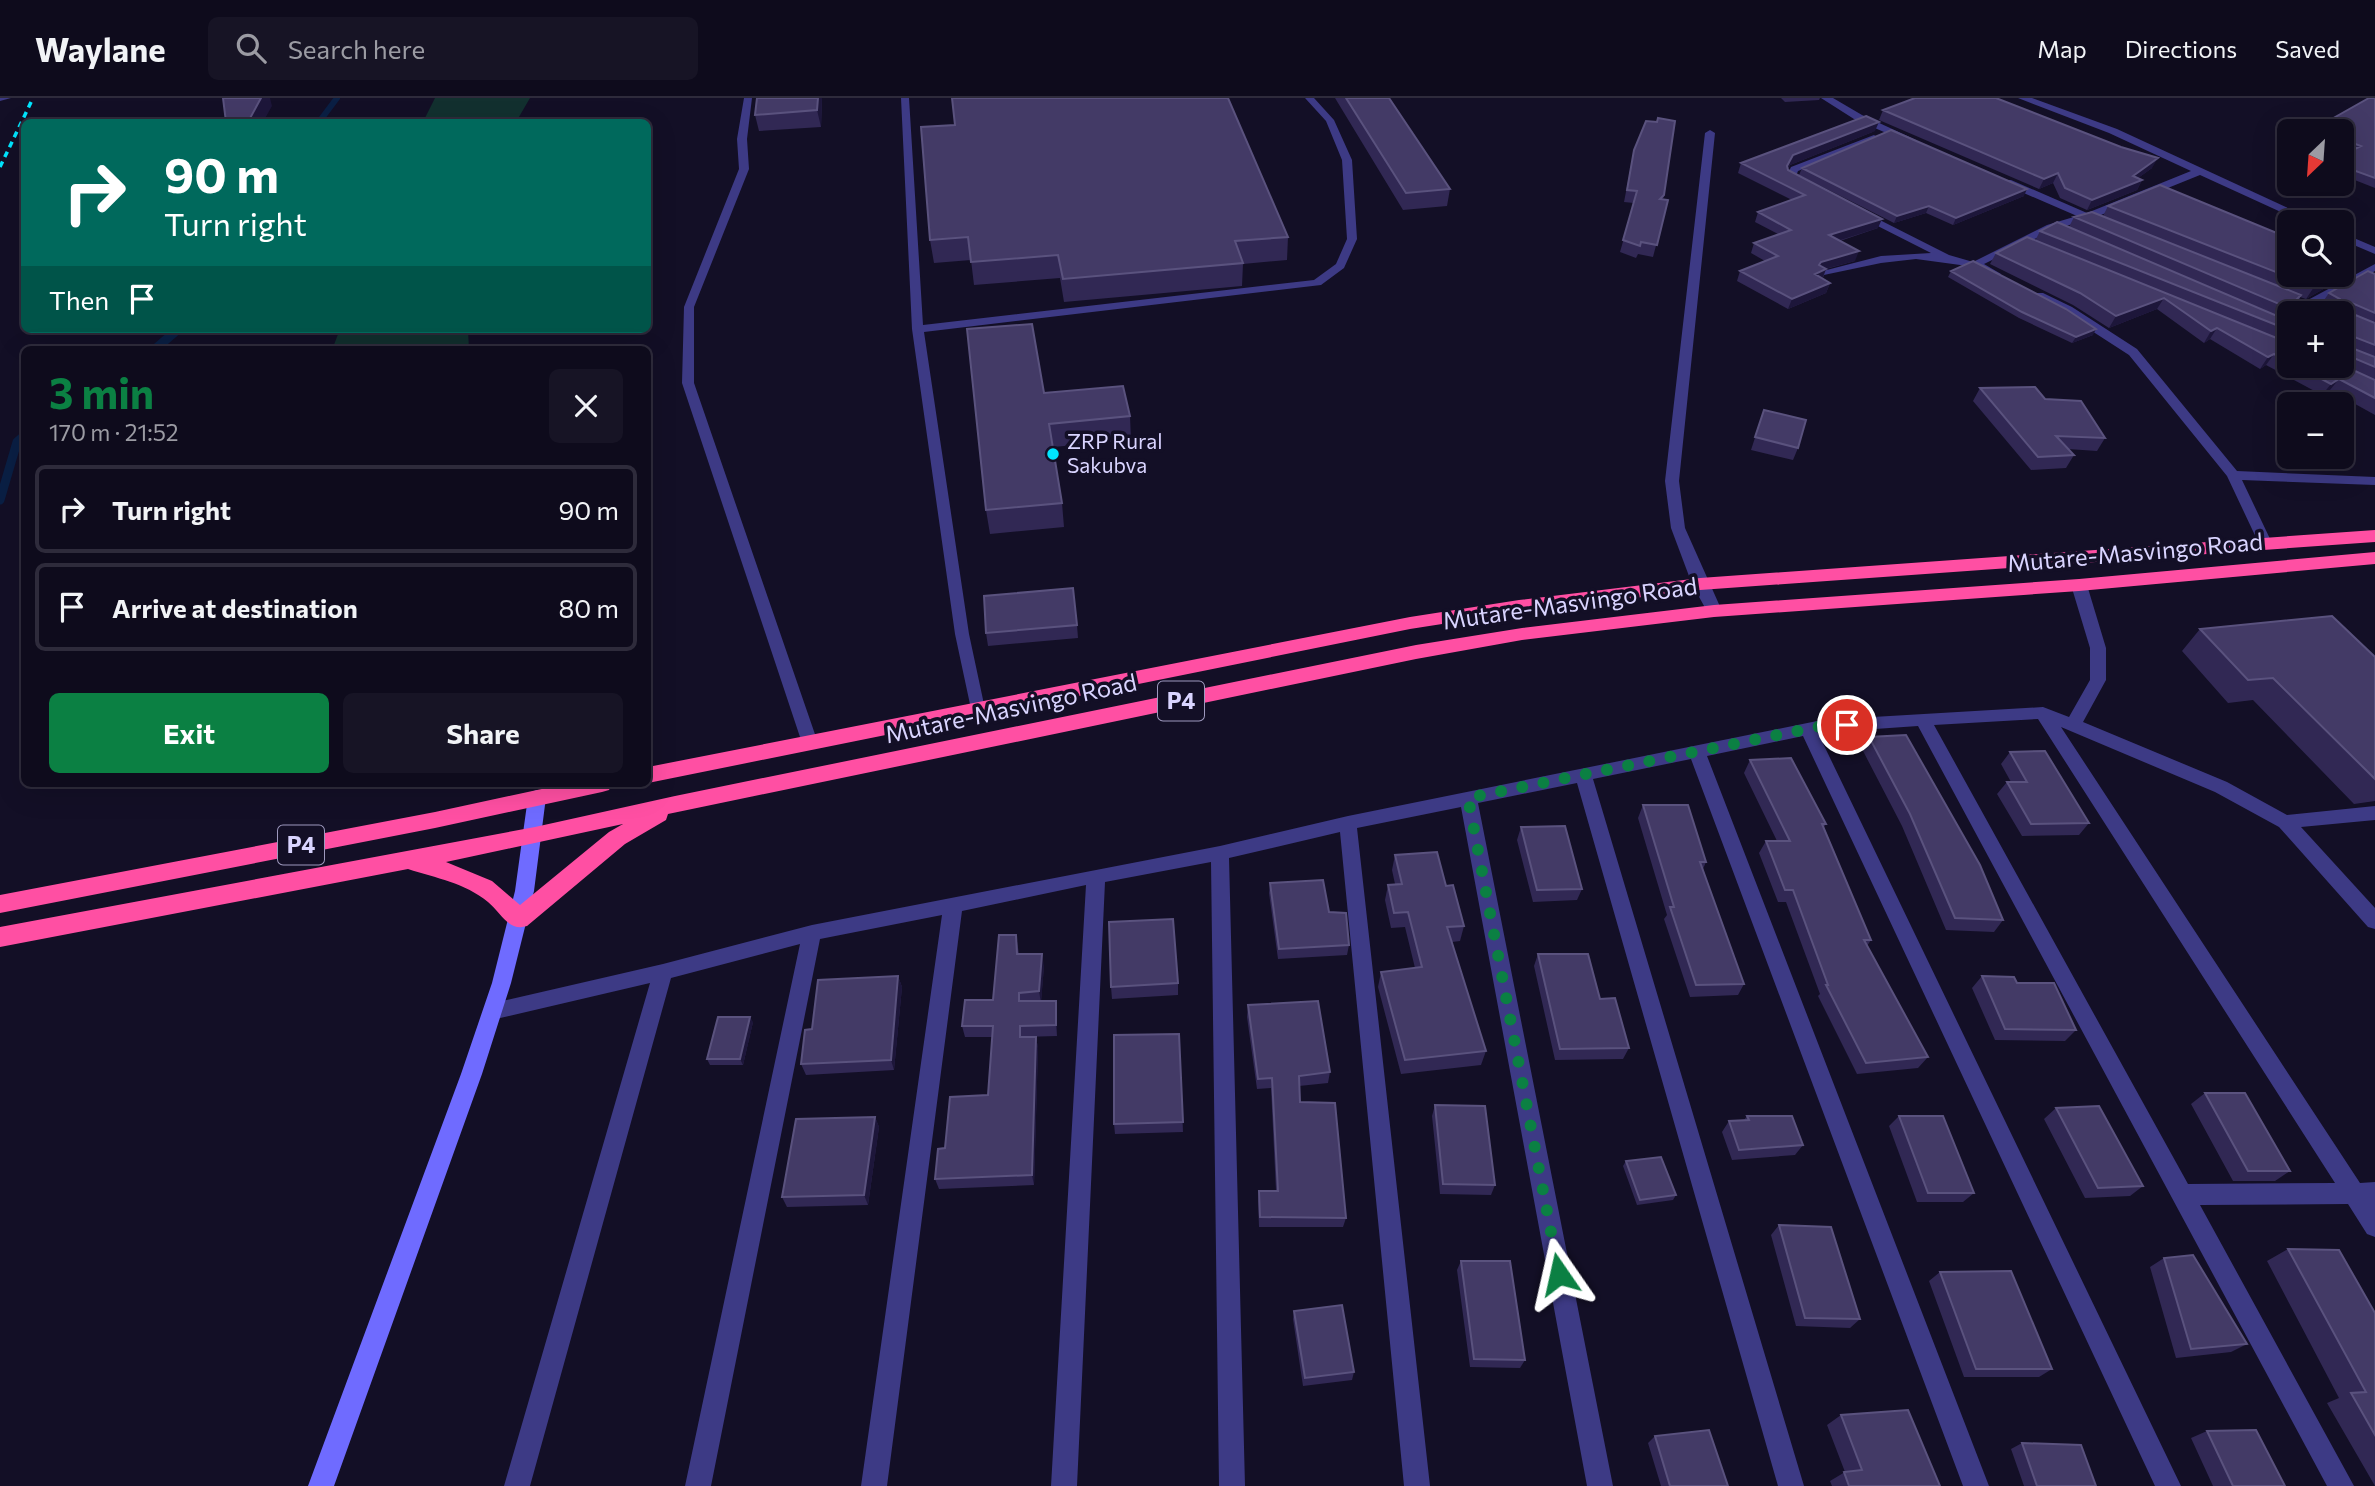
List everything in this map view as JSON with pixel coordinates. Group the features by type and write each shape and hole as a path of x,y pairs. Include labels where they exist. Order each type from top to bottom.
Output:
{"highway":[{"name":"Mutare-Masvingo Road","path":"651,774 1410,624 1520,606 1700,584 2375,536"},
{"name":"Mutare-Masvingo Road","path":"0,937 535,836 675,804 1416,652 1522,634 1714,611 2079,585 2375,558"},
{"name":"P4","path":"0,904 435,820 587,787"},
{"path":"406,860 472,880 500,896 519,919 617,838 675,804"}],"street":[{"path":"1826,98 1858,117 1928,147"},
{"path":"2023,98 2113,131 2286,210"},
{"path":"1710,132 1672,481 1678,528 1700,584 1714,611"},
{"path":"1975,264 2021,242 2093,219 2200,171"},
{"path":"2001,180 2093,219"},
{"path":"2354,241 2375,251"},
{"path":"1975,264 2068,310 2133,352 2233,475 2265,543"},
{"path":"2233,475 2375,481"},
{"path":"2073,725 2098,680 2098,648 2079,585"},
{"path":"2043,713 2365,1193 2375,1226"},
{"path":"496,1010 811,933 1220,853 1348,823 1808,729 2043,713 2221,788 2285,822 2375,921"},
{"path":"1923,720 2341,1486"},
{"path":"1808,729 2168,1486"},
{"path":"1698,752 1976,1486"},
{"path":"1583,775 1790,1486"},
{"path":"321,1486 496,1010 519,919 535,836 537,797"},
{"path":"1468,798 1600,1486"},
{"path":"2285,822 2375,813"},
{"path":"1348,823 1417,1486"},
{"path":"1220,853 1232,1486"},
{"path":"1064,1486 1096,876"},
{"path":"874,1486 953,904"},
{"path":"698,1486 811,933"},
{"path":"517,1486 663,971"},
{"path":"2183,1195 2365,1193"}],"lane":[{"path":"0,98 7,98"},
{"path":"748,98 742,139 744,169 689,307 688,383 810,743"},
{"path":"905,98 918,329 961,634 978,709"},
{"path":"918,329 1317,283 1340,266 1352,239 1347,160 1330,120 1310,98"},
{"path":"1811,188 1791,177 1794,169 1891,131"},
{"path":"1846,206 1944,256 1975,264"},
{"path":"2021,242 2034,247"},
{"path":"1823,274 1898,255 1944,256"},
{"path":"2313,301 2375,267"},
{"path":"2271,290 2297,301"}],"green space":[{"path":"435,98 530,98 518,119 424,119"},
{"path":"338,333 468,333 469,346 334,346"}],"building":[{"path":"223,98 261,98 250,119 226,119"},
{"path":"757,98 818,98 817,110 755,115"},
{"path":"952,98 1228,98 1288,237 1235,241 1243,263 1063,279 1058,255 971,262 968,237 930,240 921,127 955,125"},
{"path":"1346,98 1389,98 1450,189 1406,193"},
{"path":"1915,98 1996,98 2121,147 2158,158 2133,176 2142,180 2092,200 2065,188 2058,173 2044,179 1883,110"},
{"path":"2369,98 2375,98 2375,178 2354,170 2354,149 2361,146 2354,143 2354,119 2332,119"},
{"path":"1866,116 1879,122 1793,155 1787,166 1788,170 1882,219 1829,235 1859,251 1821,262 1819,265 1826,269 1815,274 1830,283 1792,299 1740,271 1778,256 1754,243 1791,230 1758,212 1805,195 1741,163"},
{"path":"1658,118 1675,121 1664,195 1660,199 1668,200 1657,245 1641,242 1640,246 1623,240 1637,191 1627,190 1634,150 1646,121 1657,122"},
{"path":"1891,130 2027,189 1956,218 1929,206 1897,216 1802,168"},
{"path":"2160,185 2277,233 2277,272 2108,206"},
{"path":"2092,212 2301,295 2295,301 2277,303 2074,217"},
{"path":"2057,222 2277,316 2277,325 2040,231"},
{"path":"2027,237 2277,338 2277,356 2268,357 2217,328 2211,331 2164,298 2116,316 2080,293 1996,253"},
{"path":"1973,261 2066,309 2096,329 2076,337 2022,312 1951,271"},
{"path":"2368,271 2375,274 2375,313 2354,304 2354,301 2340,301 2329,293 2340,287 2354,287 2354,279"},
{"path":"2354,314 2375,323 2375,345 2354,337"},
{"path":"1032,324 1044,393 1123,386 1130,416 1049,424 1062,503 986,510 967,329"},
{"path":"2354,349 2375,357 2375,367 2354,358"},
{"path":"2354,370 2375,380 2375,398 2339,379 2331,384 2320,378 2354,378"},
{"path":"2035,387 2045,399 2081,401 2105,438 2056,436 2074,455 2038,457 1980,388"},
{"path":"1764,410 1806,420 1798,448 1755,437"},
{"path":"1073,588 1077,625 986,633 984,596"},
{"path":"2332,616 2375,657 2375,779 2273,678 2248,680 2200,629"},
{"path":"1906,735 1980,865 2003,920 1955,918 1910,814 1869,737"},
{"path":"2045,751 2089,823 2031,824 2007,782 2027,782 2010,752"},
{"path":"1791,758 1826,824 1822,824 1871,940 1864,940 1928,1057 1866,1063 1826,985 1793,890 1785,890 1766,841 1790,841 1750,760"},
{"path":"1643,805 1688,805 1706,862 1700,862 1744,984 1696,985 1670,907 1674,907"},
{"path":"1565,826 1582,889 1537,890 1521,827"},
{"path":"1437,852 1446,886 1453,885 1464,926 1447,927 1486,1051 1405,1060 1381,972 1422,967 1408,912 1394,913 1388,885 1402,884 1395,855"},
{"path":"1323,880 1329,912 1346,913 1349,945 1279,949 1270,883"},
{"path":"1173,919 1178,983 1111,987 1109,922"},
{"path":"999,935 1016,935 1017,954 1042,954 1039,991 1019,993 1019,1001 1056,1001 1056,1025 1020,1026 1020,1037 1036,1037 1032,1175 935,1179 938,1149 945,1148 950,1097 988,1095 993,1026 962,1026 965,1000 993,1000"},
{"path":"1538,954 1588,954 1600,999 1615,998 1629,1048 1560,1049"},
{"path":"898,976 891,1060 801,1064 805,1030 812,1029 818,980"},
{"path":"1982,976 2014,977 2017,983 2054,983 2076,1030 2005,1029"},
{"path":"1318,1001 1330,1072 1299,1076 1300,1102 1335,1103 1346,1218 1260,1217 1259,1191 1278,1191 1272,1078 1258,1079 1248,1005"},
{"path":"718,1017 750,1017 740,1059 707,1059"},
{"path":"1179,1034 1183,1122 1114,1124 1114,1035"},
{"path":"2205,1093 2245,1093 2290,1171 2248,1171"},
{"path":"1435,1105 1485,1106 1495,1185 1443,1184"},
{"path":"2099,1106 2143,1186 2098,1188 2056,1108"},
{"path":"1747,1116 1792,1116 1803,1145 1739,1150 1729,1121 1749,1120"},
{"path":"1899,1116 1943,1116 1974,1193 1928,1193"},
{"path":"875,1117 864,1195 782,1197 796,1119"},
{"path":"1661,1157 1676,1195 1640,1200 1626,1161"},
{"path":"1779,1225 1831,1227 1860,1319 1805,1318"},
{"path":"2288,1249 2339,1250 2375,1313 2375,1435 2351,1393 2366,1392"},
{"path":"2193,1255 2247,1344 2191,1349 2164,1258"},
{"path":"1461,1261 1510,1261 1525,1360 1474,1359"},
{"path":"2011,1271 2052,1369 1976,1369 1940,1272"},
{"path":"1342,1305 1354,1372 1305,1378 1294,1311"},
{"path":"1908,1410 1940,1486 1849,1486 1844,1472 1862,1470 1841,1415"},
{"path":"1709,1430 1728,1486 1670,1486 1655,1436"},
{"path":"2256,1430 2285,1486 2233,1486 2207,1431"},
{"path":"2022,1443 2081,1445 2096,1486 2037,1486"}],"waterway":[{"path":"321,119 337,98"},
{"path":"159,346 174,333"},
{"path":"0,500 17,442 21,439"}],"railway":[{"path":"23,119 33,98"},
{"path":"0,167 21,123"}],"place":[{"name":"ZRP Rural Sakubva","path":"1053,454"}],"route":[{"path":"1559,1274 1468,798 1822,726 1847,725"}]}
